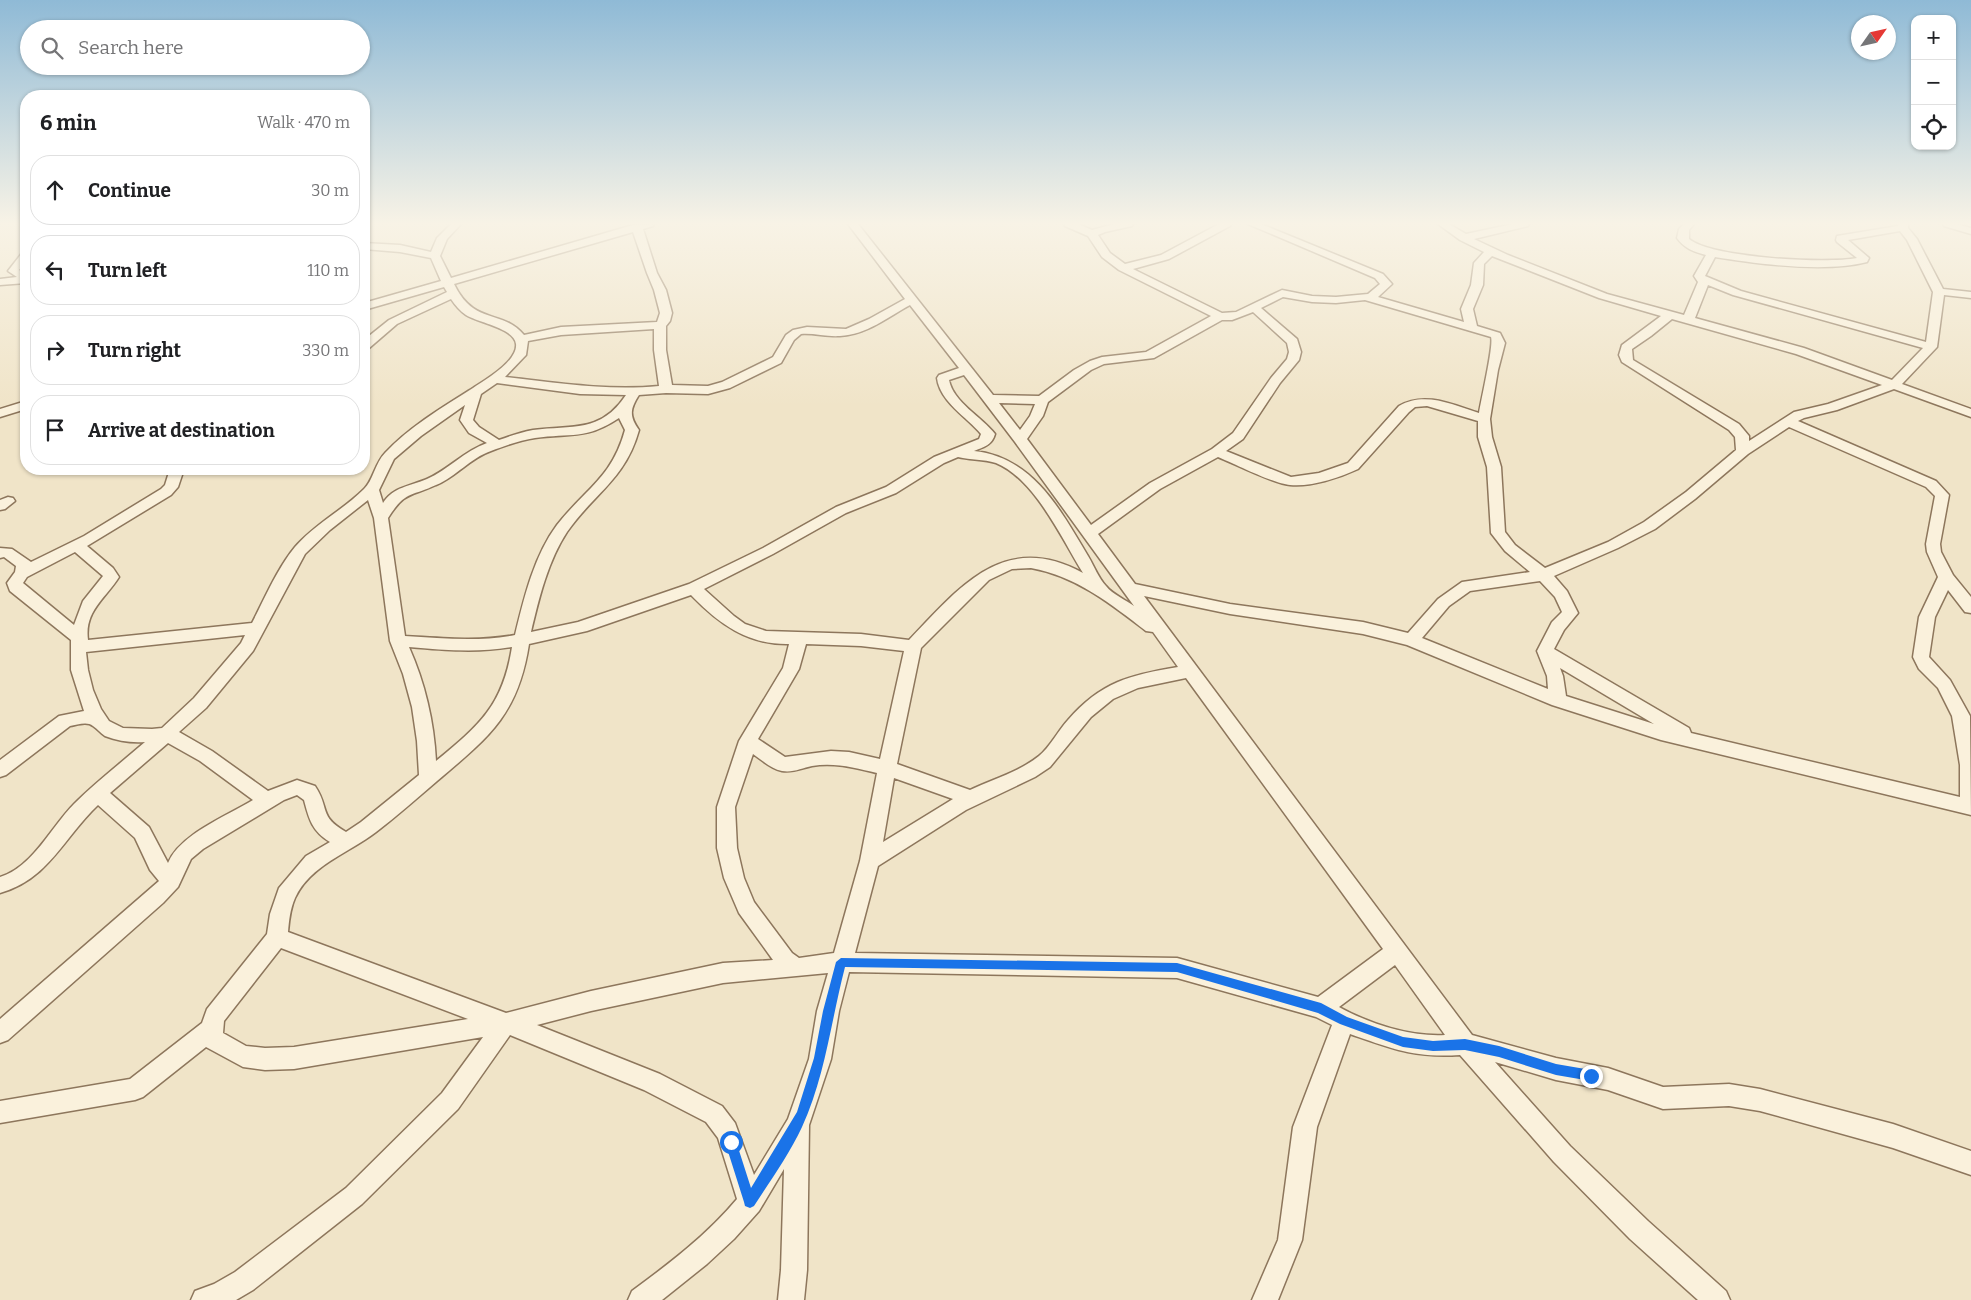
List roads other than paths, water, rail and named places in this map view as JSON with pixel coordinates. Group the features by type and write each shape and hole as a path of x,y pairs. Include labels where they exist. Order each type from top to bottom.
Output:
{"street":[{"path":"0,885 11,882 37,862 71,819 200,703 247,647 286,573 300,551 325,527 372,490 388,458 441,414 494,379 520,355 522,347 520,339 505,327 474,315 465,309 449,285"},
{"path":"370,306 461,285"},
{"path":"520,339 561,331 660,325 664,321 666,313 658,285"},
{"path":"901,285 1020,439 1465,1044 1562,1154 1639,1230 1717,1300"},
{"path":"1157,285 1220,316 1232,317 1255,308 1282,293 1312,299 1370,298 1493,333 1499,340 1484,419 1485,437 1494,467 1498,533 1510,548 1544,575 1562,595 1570,613 1548,642 1545,651 1555,676 1558,700"},
{"path":"1370,298 1385,285"},
{"path":"1471,327 1467,310 1476,285"},
{"path":"1575,285 1603,296 1668,316 1784,346 1971,413"},
{"path":"1688,320 1703,285"},
{"path":"1716,285 1737,293 1931,347"},
{"path":"1411,640 1449,596 1457,590 1467,586 1544,575 1575,560 1611,547 1663,517 1743,450 1805,413 1832,407 1894,385 1931,347 1938,292 1934,285"},
{"path":"370,341 393,322 451,288"},
{"path":"1938,292 1950,291 1971,295"},
{"path":"494,379 570,389 635,392 666,389 696,390 718,388 777,360 782,354 788,339 796,333 809,331 834,335 856,330 875,323 896,307 912,299"},
{"path":"1089,534 1155,486 1217,452 1238,436 1275,381 1293,360 1295,352 1293,342 1255,308"},
{"path":"989,399 1042,400 1092,365 1150,355 1220,316"},
{"path":"1668,316 1643,337 1629,345 1625,352 1628,362 1734,427 1742,436 1743,450"},
{"path":"660,325 660,350 666,389"},
{"path":"398,641 464,645 498,644 522,640 581,627 694,588 811,528 841,510 891,490 939,460 984,442 988,436 970,414 956,403 945,389 942,381 948,375 965,370"},
{"path":"476,391 466,420 474,430 497,444"},
{"path":"381,518 392,500 400,493 433,482 473,454 497,444 532,434 587,430 601,424 624,409 635,392"},
{"path":"1020,439 1035,420 1042,400"},
{"path":"1217,452 1280,478 1299,481 1338,473 1353,466 1404,409 1412,404 1428,402 1484,419"},
{"path":"0,413 20,407"},
{"path":"624,409 624,420 632,430 625,453 612,475 561,529 552,544 538,580 522,640 521,655 510,689 494,716 468,744 368,828 313,862 286,894 280,914 277,936 242,984 215,1016 211,1029 213,1039 243,1056 264,1059 294,1058 506,1023 591,1001 723,973 796,968 841,962 1177,968 1321,1008 1344,1021 1403,1042 1433,1046 1465,1044 1556,1069 1608,1079 1663,1098 1729,1096 1760,1100 1892,1136 1971,1163"},
{"path":"1790,422 1922,480 1937,489 1942,495 1933,544 1934,552 1946,577 1971,608"},
{"path":"954,454 982,455 995,459 1007,464 1024,476 1068,533 1081,559 1102,591"},
{"path":"0,590 166,492 171,488 175,475"},
{"path":"372,490 381,518 398,641 405,655 421,706 427,738 428,776"},
{"path":"76,545 108,572 111,577 91,598 85,612 80,643 78,664 96,720"},
{"path":"0,553 7,552 24,564 15,587 80,643 258,628"},
{"path":"641,1300 689,1264 721,1235 750,1202 797,1125 820,1058 828,1011 870,861 913,646 936,621 986,574 1020,562 1060,568 1082,578 1164,635"},
{"path":"1129,588 1230,609 1363,628 1411,640 1558,700 1619,720 1696,741 1970,807 1969,741 1961,716 1944,684 1925,665 1921,657 1928,617 1946,577"},
{"path":"694,588 721,616 754,635 780,640 799,638 862,640 913,646"},
{"path":"796,968 785,960 746,907 734,878 727,848 726,807 748,741 791,669 799,638"},
{"path":"1545,651 1696,741"},
{"path":"870,861 925,824 972,798 1043,763 1053,754 1088,710 1108,695 1160,676 1190,671"},
{"path":"1619,720 1628,699"},
{"path":"0,770 65,722 82,718 96,720 108,730 124,735 166,734 190,744 267,800"},
{"path":"748,741 781,764 791,765 813,759 849,759 888,768 972,798"},
{"path":"0,1034 138,914 171,881 179,860 184,853 196,843 267,800 289,789 299,788 307,791 312,797 316,816 321,825 346,842"},
{"path":"98,794 142,834 157,864 171,881"},
{"path":"277,936 506,1023 652,1082 714,1114 727,1131 750,1202"},
{"path":"1321,1008 1396,952"},
{"path":"1265,1300 1290,1240 1305,1127 1344,1021"},
{"path":"204,1300 220,1295 244,1281 354,1196 450,1101 506,1023"},
{"path":"0,1112 135,1089 211,1029"},
{"path":"791,1300 794,1270 797,1125"}]}
